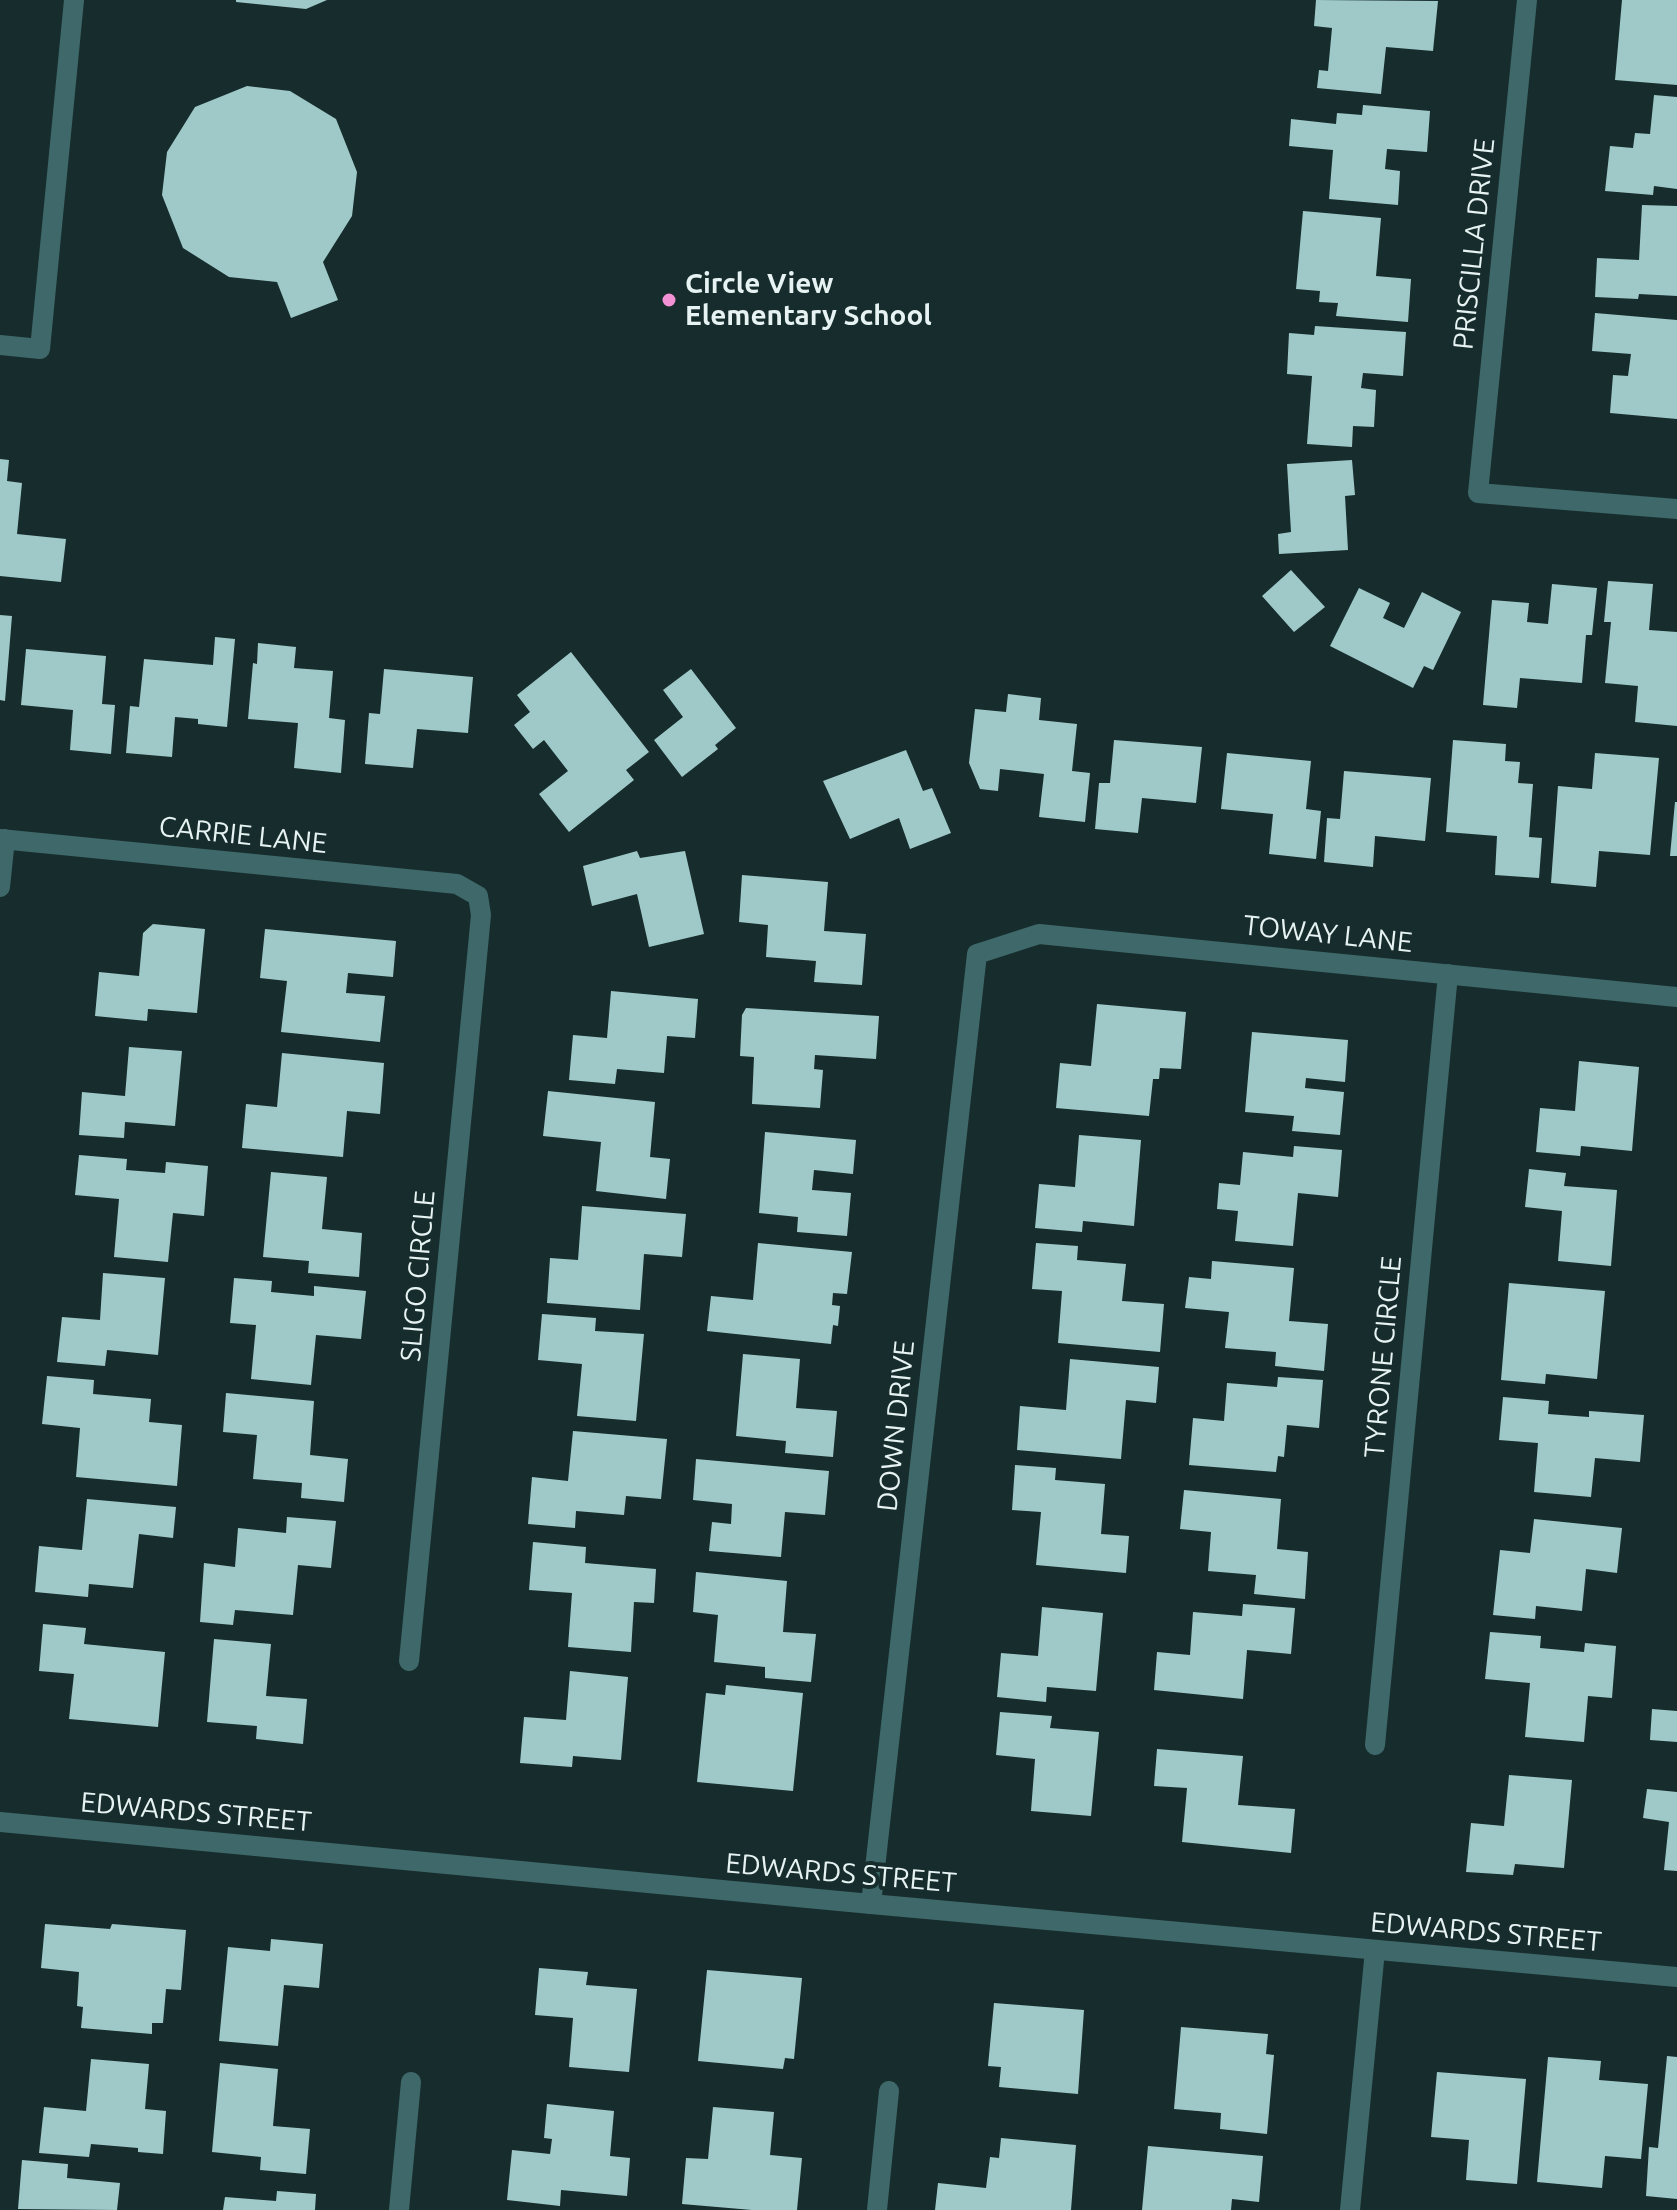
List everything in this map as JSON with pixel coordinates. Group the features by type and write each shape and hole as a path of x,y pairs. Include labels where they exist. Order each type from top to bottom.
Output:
{"street":[{"path":"0,345 40,349 74,0"},
{"name":"PRISCILLA DRIVE","path":"1527,0 1478,493 1677,509"},
{"path":"0,887 2,839"},
{"name":"CARRIE LANE","path":"2,839 457,884 478,896"},
{"name":"SLIGO CIRCLE","path":"409,1661 481,915 478,896"},
{"name":"TOWAY LANE","path":"977,954 1039,934 1677,997"},
{"name":"DOWN DRIVE","path":"871,1904 977,954"},
{"name":"TYRONE CIRCLE","path":"1375,1745 1448,974"},
{"name":"EDWARDS STREET","path":"0,1822 1677,1977"},
{"path":"1350,2210 1375,1950"},
{"path":"399,2210 411,2082"},
{"path":"877,2210 889,2091"}],"building":[{"path":"236,0 327,0 306,9"},
{"path":"1316,0 1438,1 1433,51 1386,47 1381,94 1317,88 1319,70 1328,71 1332,28 1314,26"},
{"path":"1622,0 1677,0 1677,85 1615,80"},
{"path":"247,86 290,91 336,119 357,172 352,216 323,262 338,300 291,318 277,282 229,277 183,248 162,195 167,152 195,107"},
{"path":"1654,95 1677,97 1677,189 1654,186 1653,195 1605,191 1610,146 1633,148 1635,133 1650,134"},
{"path":"1363,105 1430,111 1427,152 1387,149 1385,169 1400,171 1398,205 1329,199 1333,150 1289,146 1291,119 1336,124 1337,113 1362,115"},
{"path":"1642,205 1677,206 1677,296 1639,294 1638,299 1595,297 1597,258 1639,260"},
{"path":"1303,211 1381,218 1376,276 1411,279 1408,322 1336,316 1338,303 1319,302 1320,291 1296,289"},
{"path":"1595,313 1677,320 1677,419 1610,413 1613,375 1628,376 1631,354 1592,351"},
{"path":"1315,326 1406,332 1403,376 1363,373 1361,388 1376,390 1374,427 1353,426 1352,447 1307,444 1312,376 1287,374 1289,333 1314,335"},
{"path":"0,459 9,460 7,481 22,483 17,534 66,539 61,582 0,576"},
{"path":"1352,460 1355,495 1345,496 1348,550 1279,554 1278,534 1291,532 1287,464"},
{"path":"1291,570 1325,607 1294,632 1262,596"},
{"path":"1608,581 1653,584 1649,630 1677,632 1677,726 1635,722 1638,686 1605,683 1611,622 1604,622"},
{"path":"1552,584 1597,588 1592,635 1586,635 1582,683 1520,678 1517,708 1483,705 1492,600 1529,603 1527,622 1548,624"},
{"path":"1359,588 1390,603 1383,618 1404,628 1422,592 1461,612 1433,670 1424,666 1413,688 1330,646"},
{"path":"0,615 12,616 5,701 0,700"},
{"path":"215,637 235,639 227,727 198,724 198,719 175,717 172,757 126,753 130,706 139,707 144,659 213,665"},
{"path":"258,643 296,647 294,668 333,671 329,718 345,720 341,773 294,768 298,723 248,719"},
{"path":"26,649 106,656 102,704 115,705 111,754 70,750 73,710 21,705"},
{"path":"571,652 649,752 626,770 634,780 569,832 539,794 568,771 544,740 533,749 514,725 530,712 517,695"},
{"path":"384,669 473,677 468,733 417,729 413,768 365,764 369,713 380,714"},
{"path":"691,669 736,728 715,745 718,749 682,777 654,740 683,717 663,690"},
{"path":"1008,694 1041,698 1039,720 1077,724 1072,771 1090,773 1085,822 1039,817 1044,774 1000,769 998,791 980,789 969,763 975,709 1006,712"},
{"path":"1114,740 1202,747 1196,803 1142,798 1138,833 1095,829 1099,783 1110,783"},
{"path":"1453,740 1506,744 1505,761 1520,762 1518,783 1533,784 1529,837 1542,838 1539,878 1495,875 1497,836 1446,832"},
{"path":"906,750 923,791 932,788 951,833 910,849 899,818 850,839 823,781"},
{"path":"1227,753 1311,761 1306,809 1321,811 1316,859 1269,854 1273,814 1221,809"},
{"path":"1595,753 1659,758 1650,855 1599,851 1596,887 1551,883 1558,786 1592,789"},
{"path":"1344,771 1431,778 1425,841 1375,836 1373,867 1324,862 1327,818 1340,819"},
{"path":"1675,802 1677,856 1670,856"},
{"path":"637,851 640,858 685,851 704,934 649,947 637,894 592,906 583,866"},
{"path":"742,875 828,882 824,931 866,934 862,985 814,982 816,961 766,957 768,925 739,922"},
{"path":"153,924 205,929 197,1013 148,1009 147,1021 95,1016 99,972 139,976 143,933"},
{"path":"265,929 396,941 393,977 348,973 346,993 385,996 380,1042 281,1032 287,981 260,978"},
{"path":"611,991 698,999 695,1038 667,1036 664,1073 617,1069 615,1084 569,1080 573,1035 607,1038"},
{"path":"1097,1004 1186,1012 1181,1069 1160,1068 1159,1079 1153,1079 1149,1116 1056,1108 1060,1063 1091,1066"},
{"path":"746,1008 879,1016 876,1059 815,1055 814,1069 823,1070 820,1108 752,1104 754,1057 740,1056 742,1015"},
{"path":"1252,1032 1348,1040 1345,1082 1306,1078 1305,1088 1344,1092 1340,1135 1292,1131 1294,1116 1245,1112"},
{"path":"129,1047 182,1051 175,1126 125,1122 124,1138 79,1135 82,1092 125,1096"},
{"path":"282,1053 384,1063 380,1114 347,1111 343,1157 242,1148 246,1104 277,1107"},
{"path":"1579,1061 1639,1067 1632,1151 1581,1146 1580,1156 1536,1152 1540,1108 1575,1111"},
{"path":"548,1091 655,1102 650,1157 670,1159 666,1199 596,1191 601,1142 543,1136"},
{"path":"765,1132 856,1140 853,1174 814,1170 812,1190 851,1193 847,1236 797,1232 798,1217 759,1213"},
{"path":"1079,1135 1141,1140 1134,1226 1083,1221 1082,1232 1035,1228 1039,1184 1075,1187"},
{"path":"1294,1146 1342,1150 1338,1197 1298,1193 1293,1246 1235,1241 1238,1211 1217,1209 1219,1183 1240,1185 1243,1152 1293,1157"},
{"path":"79,1155 127,1159 126,1170 165,1173 166,1162 208,1166 204,1216 173,1213 168,1262 114,1257 119,1199 75,1195"},
{"path":"1529,1169 1566,1173 1564,1186 1617,1190 1611,1266 1558,1261 1562,1211 1525,1207"},
{"path":"271,1172 327,1177 322,1229 362,1233 359,1277 308,1273 309,1261 263,1257"},
{"path":"582,1206 686,1214 682,1257 644,1254 640,1310 547,1303 550,1258 578,1260"},
{"path":"758,1243 852,1252 847,1294 833,1293 832,1305 840,1306 838,1326 833,1325 831,1344 707,1331 711,1296 753,1300"},
{"path":"1036,1243 1078,1246 1077,1260 1126,1264 1122,1301 1164,1304 1160,1352 1058,1343 1062,1291 1032,1289"},
{"path":"1212,1261 1294,1268 1289,1321 1328,1324 1324,1371 1275,1366 1276,1352 1225,1348 1229,1312 1185,1308 1189,1277 1211,1279"},
{"path":"103,1273 165,1278 158,1355 107,1350 105,1366 57,1362 62,1317 100,1320"},
{"path":"234,1278 272,1281 271,1292 314,1296 314,1286 366,1291 361,1339 316,1335 311,1385 251,1379 256,1325 230,1323"},
{"path":"1509,1283 1605,1291 1597,1379 1546,1374 1545,1384 1501,1380"},
{"path":"542,1314 596,1318 595,1331 644,1334 636,1421 577,1416 582,1364 538,1360"},
{"path":"743,1354 800,1359 796,1408 837,1411 833,1457 785,1453 786,1441 736,1436"},
{"path":"1070,1359 1159,1367 1156,1403 1126,1400 1121,1459 1017,1450 1020,1406 1066,1410"},
{"path":"47,1376 94,1380 93,1394 151,1399 149,1422 182,1425 177,1486 76,1477 80,1428 42,1424"},
{"path":"1278,1377 1323,1380 1319,1428 1287,1425 1284,1457 1278,1456 1276,1472 1189,1465 1193,1418 1224,1421 1227,1383 1277,1387"},
{"path":"226,1393 314,1401 310,1455 348,1459 344,1502 301,1498 302,1483 253,1479 257,1435 223,1432"},
{"path":"1503,1397 1549,1401 1548,1414 1589,1417 1589,1411 1644,1415 1640,1462 1595,1458 1591,1497 1534,1492 1538,1443 1499,1440"},
{"path":"573,1431 667,1439 661,1499 626,1496 624,1515 576,1511 575,1528 528,1524 532,1477 568,1481"},
{"path":"696,1459 829,1471 825,1515 785,1512 781,1557 709,1551 712,1522 731,1524 732,1504 693,1500"},
{"path":"1015,1465 1056,1468 1055,1480 1105,1484 1101,1534 1129,1536 1126,1573 1036,1565 1041,1512 1012,1510"},
{"path":"1184,1490 1281,1499 1277,1549 1308,1552 1305,1599 1254,1594 1256,1575 1208,1571 1211,1532 1180,1529"},
{"path":"87,1499 176,1507 173,1538 139,1534 133,1588 89,1584 88,1597 35,1592 39,1546 82,1550"},
{"path":"287,1517 336,1521 331,1568 298,1565 293,1615 235,1610 233,1625 200,1622 204,1563 235,1567 238,1528 286,1533"},
{"path":"1534,1519 1622,1528 1617,1573 1586,1569 1582,1611 1536,1606 1535,1619 1493,1615 1500,1550 1530,1553"},
{"path":"533,1542 586,1547 585,1563 656,1569 654,1603 634,1602 631,1652 568,1647 572,1593 529,1590"},
{"path":"696,1572 787,1581 783,1632 816,1634 811,1682 765,1678 765,1667 714,1662 718,1615 693,1612"},
{"path":"1243,1604 1295,1608 1291,1654 1247,1650 1243,1699 1154,1690 1157,1652 1190,1655 1193,1612 1242,1616"},
{"path":"1042,1607 1103,1613 1096,1691 1047,1687 1046,1702 997,1697 1001,1653 1038,1656"},
{"path":"43,1624 86,1628 84,1644 165,1652 158,1727 69,1719 74,1674 39,1671"},
{"path":"1490,1632 1541,1636 1540,1648 1584,1652 1585,1643 1616,1646 1612,1698 1588,1696 1584,1742 1525,1737 1530,1683 1485,1679"},
{"path":"214,1639 271,1644 266,1696 307,1699 303,1744 256,1739 257,1726 207,1722"},
{"path":"570,1671 628,1677 621,1760 573,1756 572,1767 520,1763 524,1717 566,1720"},
{"path":"726,1685 803,1693 793,1791 697,1782 706,1693 725,1695"},
{"path":"1652,1709 1677,1711 1677,1742 1650,1740"},
{"path":"1000,1712 1052,1716 1050,1728 1099,1732 1091,1816 1031,1811 1035,1759 996,1755"},
{"path":"1157,1749 1243,1756 1238,1805 1295,1809 1291,1853 1182,1842 1187,1788 1154,1786"},
{"path":"1509,1775 1572,1780 1564,1868 1515,1864 1513,1875 1466,1872 1471,1823 1504,1826"},
{"path":"1647,1789 1677,1792 1677,1871 1664,1870 1669,1822 1643,1818"},
{"path":"45,1924 110,1929 112,1924 186,1930 181,1990 166,1989 163,2023 152,2023 152,2034 81,2028 83,2007 77,2006 79,1972 41,1968"},
{"path":"271,1939 323,1944 319,1988 284,1985 278,2046 219,2041 228,1947 270,1951"},
{"path":"539,1968 588,1972 586,1985 637,1989 629,2072 569,2067 573,2018 535,2015"},
{"path":"707,1970 802,1978 794,2059 785,2058 783,2069 698,2061"},
{"path":"994,2003 1084,2010 1078,2094 999,2087 1001,2067 988,2066"},
{"path":"1181,2027 1268,2034 1266,2054 1274,2055 1267,2134 1220,2129 1221,2113 1174,2109"},
{"path":"1667,2056 1677,2057 1677,2199 1646,2196 1649,2147 1658,2148"},
{"path":"1548,2057 1601,2061 1599,2080 1648,2084 1641,2159 1605,2156 1602,2188 1537,2182"},
{"path":"91,2059 149,2064 145,2109 166,2111 163,2154 138,2152 138,2148 91,2144 89,2157 39,2153 44,2107 86,2111"},
{"path":"220,2063 278,2069 273,2126 310,2129 306,2174 260,2170 261,2157 212,2152"},
{"path":"1437,2072 1526,2079 1517,2184 1466,2180 1469,2140 1431,2137"},
{"path":"547,2104 614,2111 610,2156 630,2158 627,2196 561,2190 560,2206 507,2200 512,2150 550,2154 552,2139 544,2138"},
{"path":"713,2107 774,2112 770,2155 802,2158 797,2210 682,2204 686,2158 708,2159"},
{"path":"1001,2138 1076,2145 1071,2210 935,2210 938,2183 986,2188 990,2157 999,2158"},
{"path":"1148,2146 1263,2156 1259,2202 1232,2199 1231,2210 1142,2210"},
{"path":"22,2160 68,2164 67,2178 120,2183 117,2210 18,2209"},
{"path":"277,2191 316,2194 315,2210 223,2210 225,2197 276,2201"}],"place":[{"name":"Circle View Elementary School","path":"669,300"}]}
